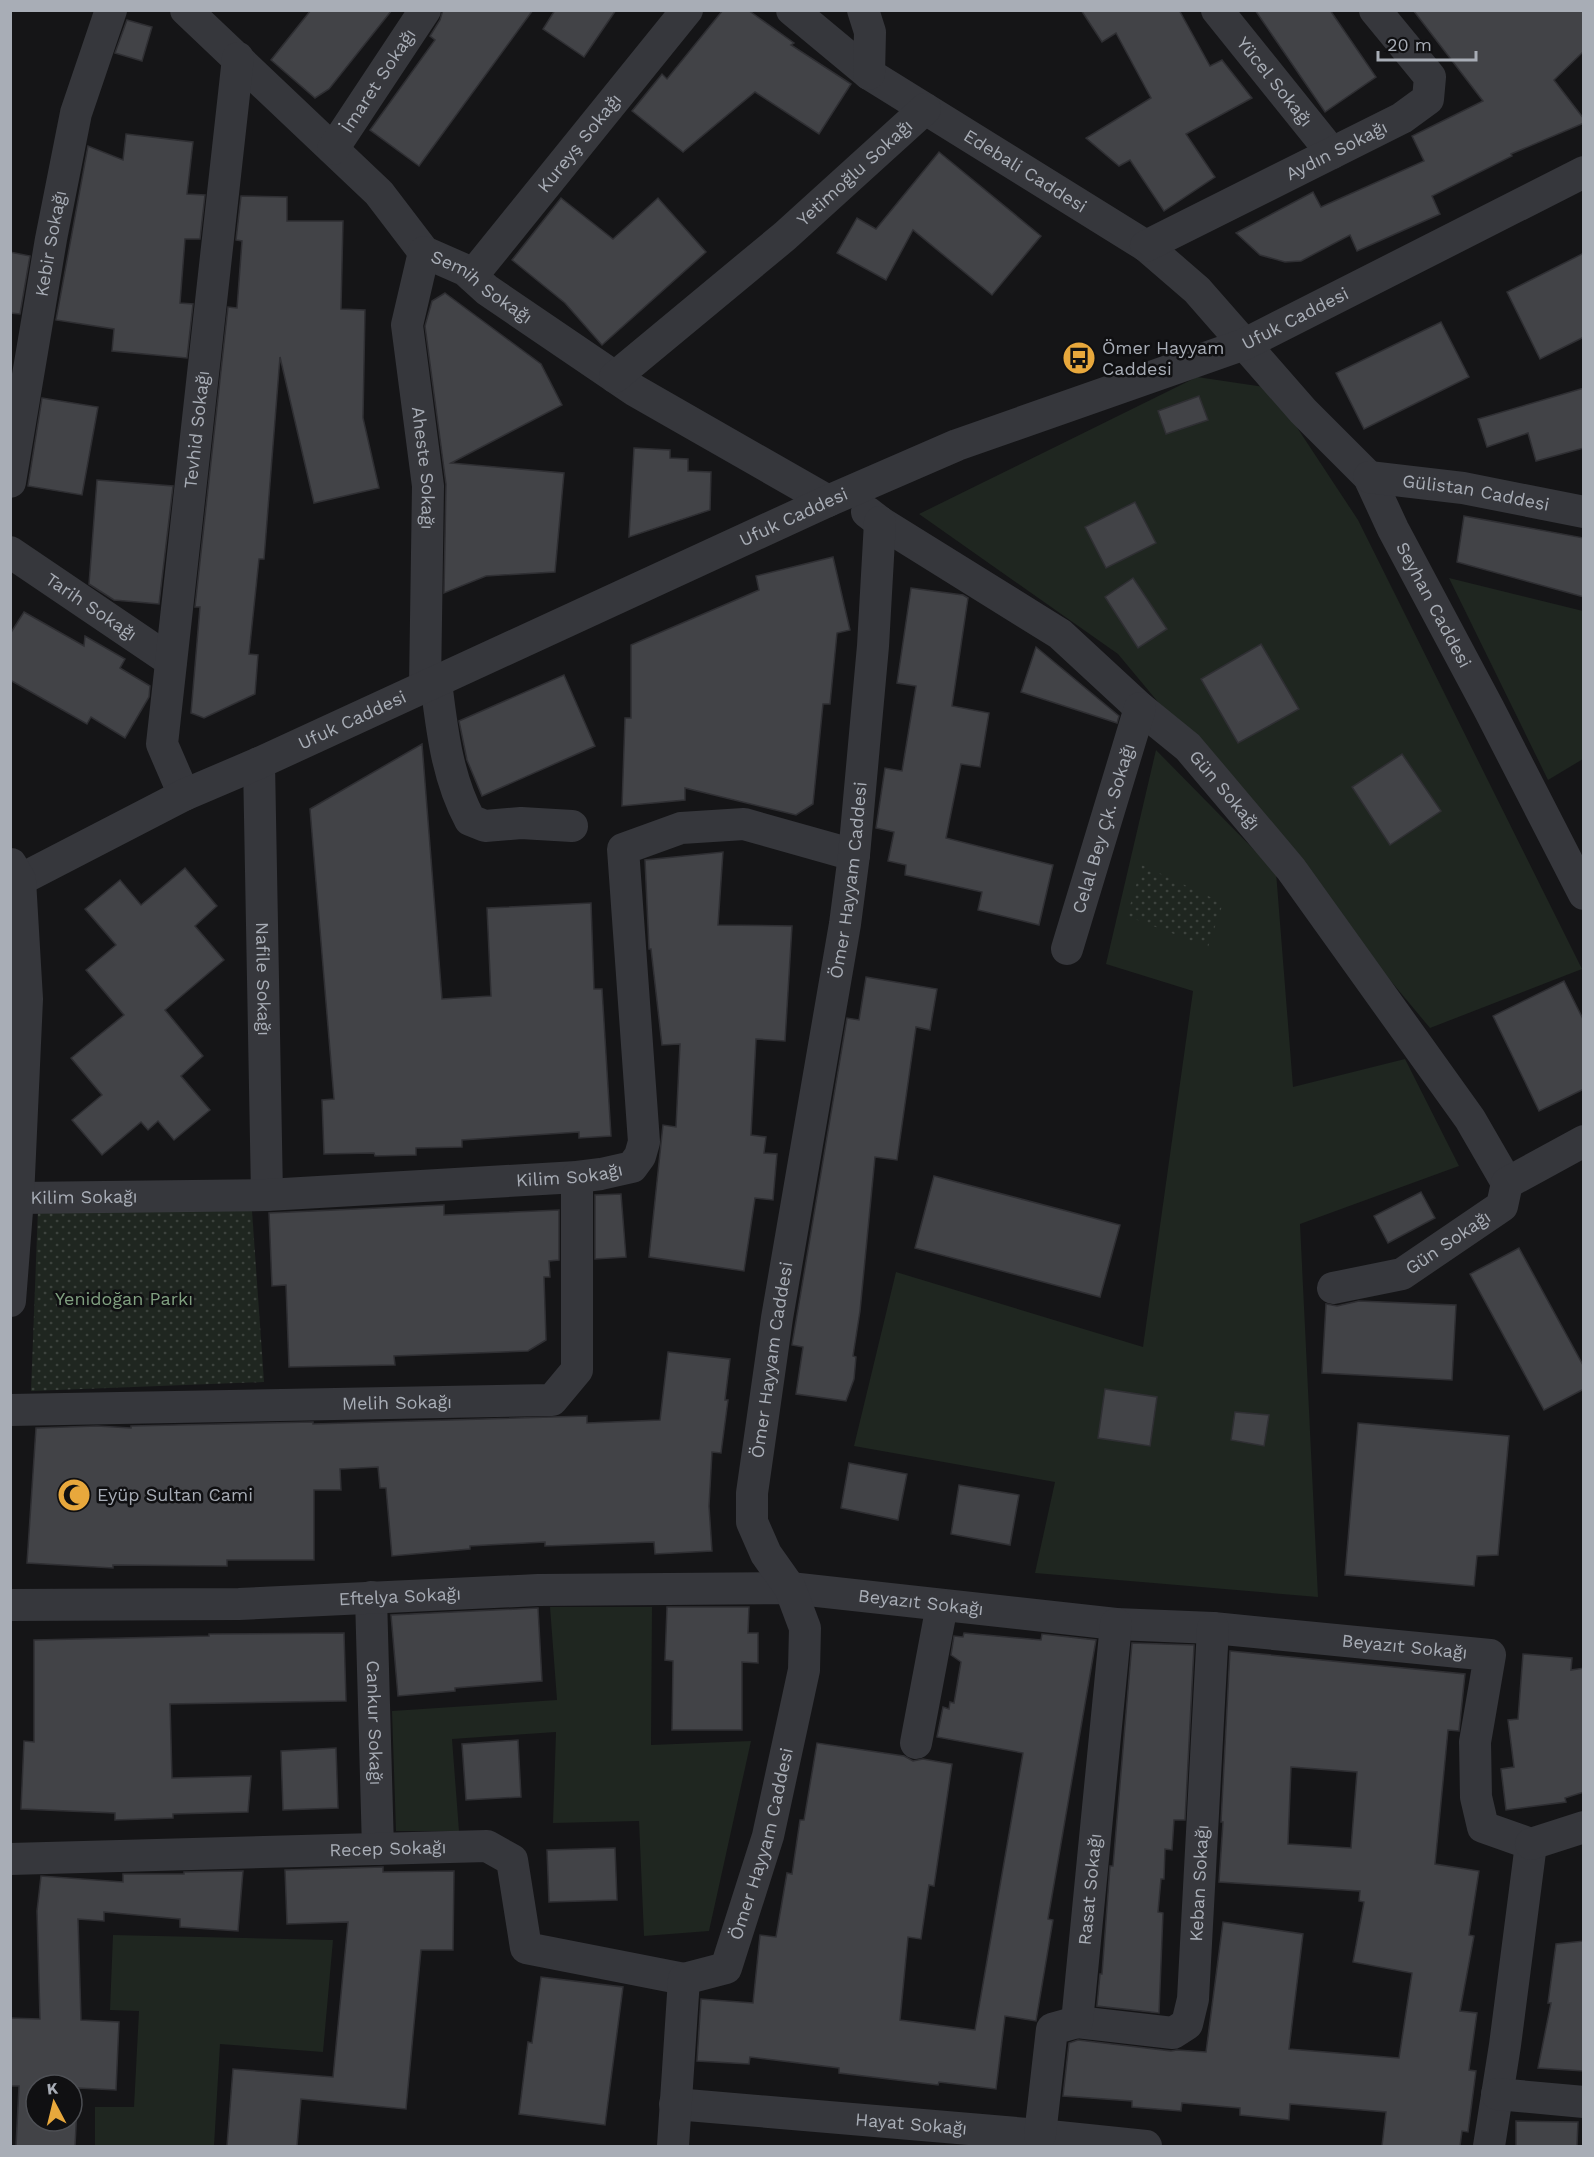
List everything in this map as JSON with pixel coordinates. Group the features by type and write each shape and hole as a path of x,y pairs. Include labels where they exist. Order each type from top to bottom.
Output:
{"street":[{"name":"Kebir Sokağı","path":"10,482 51,240 76,113 111,10"},
{"name":"Semih Sokağı","path":"186,10 379,193 424,252 465,270 488,290 634,390 836,498"},
{"name":"İmaret Sokağı","path":"333,150 425,10"},
{"name":"Kureyş Sokağı","path":"472,276 687,10"},
{"name":"Edebali Caddesi","path":"792,10 869,74 1146,246 1197,290 1245,344"},
{"path":"863,10 870,32 869,74"},
{"name":"Yücel Sokağı","path":"1217,10 1332,153"},
{"name":"Aydın Sokağı","path":"1146,246 1402,118 1428,99 1430,77 1375,10"},
{"name":"Tevhid Sokağı","path":"184,795 162,744 238,58"},
{"name":"Yetimoğlu Sokağı","path":"615,376 785,236 925,109"},
{"name":"Ufuk Caddesi","path":"14,876 184,795 260,763 836,498 957,445 1245,344 1584,172"},
{"name":"Aheste Sokağı","path":"424,252 407,326 428,486 430,685 445,750 455,786 470,820 485,826 521,823 572,826"},
{"name":"Seyhan Caddesi","path":"1245,344 1303,411 1369,477 1393,530 1489,709 1584,894"},
{"name":"Gülistan Caddesi","path":"1369,477 1463,488 1584,512"},
{"name":"Gün Sokağı","path":"836,498 880,522 1060,634 1140,708 1188,747 1292,869 1470,1119 1507,1183 1502,1206 1402,1274 1333,1288"},
{"name":"Ömer Hayyam Caddesi","path":"684,1979 726,1968 768,1836 804,1670 805,1628 790,1588 766,1554 752,1522 752,1493 777,1318 845,924 854,855 873,646 880,522"},
{"name":"Tarih Sokağı","path":"10,552 171,661"},
{"name":"Celal Bey Çk. Sokağı","path":"1067,949 1140,708"},
{"name":"Nafile Sokağı","path":"260,763 267,1195"},
{"name":"Kilim Sokağı","path":"18,1198 267,1195 577,1177 632,1167 640,1156 644,1142 623,849 681,828 744,824 854,855"},
{"path":"10,1301 18,1198 27,999 14,876"},
{"path":"1507,1183 1584,1141"},
{"name":"Melih Sokağı","path":"10,1410 552,1400 577,1370 577,1177"},
{"name":"Eftelya Sokağı","path":"10,1605 239,1604 538,1590 790,1588"},
{"name":"Beyazıt Sokağı","path":"790,1588 1116,1624 1213,1628 1490,1655 1474,1742 1476,1797 1483,1827 1531,1844"},
{"name":"Cankur Sokağı","path":"371,1597 378,1850"},
{"path":"916,1743 942,1605"},
{"name":"Rasat Sokağı","path":"1077,2022 1116,1624"},
{"name":"Keban Sokağı","path":"1077,2022 1173,2033 1187,2024 1193,1999 1213,1628"},
{"path":"1489,2146 1505,2045 1531,1844 1584,1827"},
{"name":"Recep Sokağı","path":"10,1860 487,1846 512,1860 526,1948 684,1979"},
{"path":"673,2146 684,1979"},
{"path":"1040,2135 1052,2029 1077,2022"},
{"path":"1497,2094 1584,2102"},
{"name":"Hayat Sokağı","path":"675,2104 1146,2146"}],"green space":[{"path":"1197,377 1271,388 1358,520 1582,969 1430,1028 1118,654 919,514"},
{"path":"1449,578 1583,611 1583,759 1548,780"},
{"path":"1156,750 1276,872 1293,1087 1405,1059 1459,1166 1300,1224 1318,1597 1035,1573 1055,1482 854,1446 896,1272 1143,1347 1193,991 1106,964"},
{"path":"1142,865 1223,903 1208,947 1127,916"},
{"name":"Yenidoğan Parkı","path":"38,1209 252,1211 264,1382 31,1391"},
{"path":"550,1607 652,1607 651,1745 751,1741 709,1931 644,1936 639,1821 553,1823 556,1732 452,1739 459,1831 396,1831 392,1711 557,1700"},
{"path":"113,1935 333,1940 323,2052 220,2044 214,2146 95,2146 95,2107 134,2107 139,2011 110,2010"}],"building":[{"path":"311,10 392,10 329,89 315,98 271,60"},
{"path":"443,10 533,10 419,166 370,130 435,40 430,36"},
{"path":"555,10 616,10 584,57 543,29"},
{"path":"723,10 748,10 794,43 791,45 851,84 819,134 755,92 683,152 632,111 662,74 667,79"},
{"path":"1081,10 1179,10 1210,66 1222,60 1252,98 1186,134 1215,177 1164,211 1130,160 1119,166 1086,138 1151,98 1116,33 1102,42"},
{"path":"1255,10 1330,10 1376,77 1325,112"},
{"path":"1413,10 1584,10 1584,51 1554,80 1584,119 1584,123 1511,154 1512,156 1432,196 1440,214 1357,251 1350,235 1301,261 1285,262 1260,255 1236,233 1313,192 1321,207 1424,161 1412,136 1483,101"},
{"path":"127,20 152,27 142,61 115,53"},
{"path":"126,134 193,142 187,194 205,195 200,239 185,239 180,303 193,304 187,358 112,351 114,329 56,320 88,146 123,160"},
{"path":"939,152 1041,236 992,295 913,230 886,280 837,253 857,218 876,229"},
{"path":"241,196 287,197 287,221 343,221 341,309 365,310 363,418 379,488 314,503 280,357 264,559 259,559 249,654 258,655 255,694 204,718 191,713 200,607 195,607 228,307 237,308 242,241 236,240"},
{"path":"561,198 613,239 658,198 706,252 602,345 565,303 512,260"},
{"path":"10,252 30,256 20,314 10,313"},
{"path":"1584,253 1584,337 1540,359 1507,292"},
{"path":"445,293 541,364 562,405 451,463 564,473 555,572 486,576 444,593 446,484 425,326 432,301"},
{"path":"1441,322 1469,377 1364,429 1336,373"},
{"path":"1584,388 1584,448 1536,461 1528,433 1487,447 1478,419"},
{"path":"1199,396 1208,420 1166,434 1158,411"},
{"path":"42,398 98,407 82,495 28,486"},
{"path":"634,448 670,450 670,458 688,459 688,471 711,472 710,510 629,537"},
{"path":"97,480 173,486 159,604 114,600 89,584"},
{"path":"1135,502 1156,543 1106,568 1085,527"},
{"path":"1464,516 1584,538 1584,597 1457,562"},
{"path":"833,557 850,630 837,633 830,704 823,704 813,804 796,815 685,788 685,800 622,806 625,718 631,718 631,645 759,590 756,576"},
{"path":"1133,578 1167,629 1138,648 1105,597"},
{"path":"911,588 963,595 968,598 952,706 989,713 980,767 961,764 946,838 1053,865 1039,925 978,910 982,892 905,875 906,865 888,861 894,832 876,828 885,768 902,771 916,686 897,683"},
{"path":"24,612 84,646 85,636 125,659 120,668 150,686 149,697 125,738 91,717 87,724 10,680 10,634"},
{"path":"1261,644 1299,709 1238,743 1201,679"},
{"path":"1036,647 1119,716 1117,723 1021,692"},
{"path":"564,675 595,746 482,796 467,760 459,721"},
{"path":"422,744 442,999 491,996 487,908 591,903 594,989 602,989 611,1136 579,1138 579,1132 462,1140 462,1147 416,1148 416,1155 324,1154 322,1100 334,1099 310,809"},
{"path":"1402,754 1441,811 1390,845 1352,787"},
{"path":"723,852 718,925 792,926 785,1041 756,1039 751,1135 766,1137 764,1153 777,1154 773,1200 755,1198 744,1271 649,1257 663,1125 676,1127 680,1044 662,1045 651,949 649,949 645,860"},
{"path":"185,868 217,906 195,926 224,960 165,1010 203,1056 181,1076 210,1110 174,1140 158,1121 148,1130 141,1122 102,1155 72,1120 102,1095 71,1058 124,1015 86,970 116,945 85,909 120,880 141,905"},
{"path":"866,977 937,989 930,1030 916,1027 897,1160 875,1157 860,1311 853,1356 856,1357 854,1379 846,1401 796,1394 803,1347 792,1345 847,1018 859,1020"},
{"path":"1564,981 1584,1021 1584,1089 1539,1111 1493,1016"},
{"path":"934,1176 1120,1225 1100,1297 915,1248"},
{"path":"1421,1192 1435,1218 1388,1243 1374,1216"},
{"path":"621,1194 626,1257 595,1259 595,1195"},
{"path":"444,1205 444,1215 559,1210 559,1260 549,1261 550,1277 544,1277 546,1340 528,1351 394,1356 395,1365 289,1367 286,1285 272,1286 269,1213"},
{"path":"1519,1248 1584,1367 1584,1389 1544,1410 1470,1274"},
{"path":"1359,1301 1456,1305 1452,1380 1322,1373 1326,1304 1337,1306"},
{"path":"668,1352 730,1359 725,1400 728,1400 721,1453 712,1452 709,1506 712,1551 655,1554 654,1542 545,1546 545,1542 470,1546 470,1549 392,1556 386,1488 380,1488 378,1467 340,1469 341,1490 314,1490 314,1560 227,1560 227,1566 113,1565 113,1568 27,1563 36,1428 97,1426 131,1428 131,1426 313,1422 313,1424 587,1416 587,1423 660,1420"},
{"path":"1105,1389 1157,1397 1150,1446 1098,1438"},
{"path":"1235,1412 1269,1415 1264,1446 1231,1440"},
{"path":"1358,1423 1509,1436 1498,1555 1477,1556 1474,1586 1345,1575"},
{"path":"849,1463 907,1474 898,1520 841,1508"},
{"path":"959,1485 1019,1495 1010,1545 951,1534"},
{"path":"667,1607 749,1607 748,1633 758,1633 758,1663 742,1662 742,1730 672,1730 673,1661 665,1660"},
{"path":"538,1608 542,1681 455,1688 455,1691 398,1696 391,1615"},
{"path":"344,1633 346,1701 170,1704 172,1778 251,1776 248,1812 173,1814 173,1818 115,1820 115,1813 21,1809 24,1741 34,1742 34,1640 209,1636 209,1634"},
{"path":"964,1633 1041,1640 1042,1634 1096,1640 1048,1919 1053,1920 1036,2021 1005,2016 996,2089 939,2082 938,2085 839,2073 839,2068 750,2057 749,2064 697,2061 701,1999 753,2003 760,1935 776,1937 787,1873 792,1874 800,1820 804,1820 817,1743 904,1756 913,1761 923,1759 952,1764 934,1886 929,1885 921,1939 908,1937 900,2020 975,2030 1023,1753 937,1737 943,1707 949,1709 950,1702 954,1703 961,1662 951,1655 954,1636 963,1637"},
{"path":"1132,1643 1194,1645 1185,1820 1174,1820 1172,1850 1165,1849 1164,1879 1161,1879 1158,1912 1163,1913 1159,2013 1097,2006 1100,1974 1102,1974 1110,1866 1113,1866"},
{"path":"1230,1651 1465,1674 1459,1731 1448,1730 1435,1864 1479,1871 1469,1935 1474,1936 1460,2011 1477,2013 1469,2070 1476,2071 1468,2132 1462,2131 1460,2146 1382,2146 1386,2112 1290,2104 1289,2120 1240,2115 1240,2108 1182,2103 1181,2111 1132,2107 1132,2101 1063,2096 1069,2043 1078,2040 1171,2051 1206,2052 1223,1922 1303,1934 1289,2049 1399,2058 1412,1973 1353,1962 1364,1902 1359,1901 1360,1891 1219,1882 1223,1822 1221,1822","holes":["1291,1767 1357,1772 1351,1848 1288,1844"]},
{"path":"1523,1654 1572,1658 1571,1670 1584,1668 1584,1792 1565,1798 1566,1802 1506,1810 1501,1769 1514,1767 1508,1720 1518,1719"},
{"path":"518,1740 521,1797 466,1800 462,1744"},
{"path":"336,1748 338,1808 283,1810 281,1751"},
{"path":"615,1848 617,1900 549,1902 547,1850"},
{"path":"383,1867 383,1872 454,1871 453,1950 421,1950 406,2109 301,2099 297,2146 227,2146 233,2069 333,2077 348,1922 287,1924 285,1870"},
{"path":"243,1871 238,1931 180,1927 180,1919 104,1912 104,1921 78,1919 81,2020 119,2022 116,2090 84,2088 84,2073 24,2073 24,2133 76,2133 75,2146 16,2146 19,2086 10,2086 10,2018 40,2019 37,1911 41,1876 123,1882 123,1874 184,1874 184,1872"},
{"path":"1584,1941 1584,2071 1538,2068 1551,2003 1548,2003 1556,1944"},
{"path":"541,1977 623,1987 605,2125 519,2114 528,2042 532,2043"},
{"path":"1516,2121 1578,2122 1577,2146 1516,2146"}],"place":[{"name":"Ömer Hayyam Caddesi","path":"1079,358"},
{"name":"Eyüp Sultan Cami","path":"74,1495"}]}
